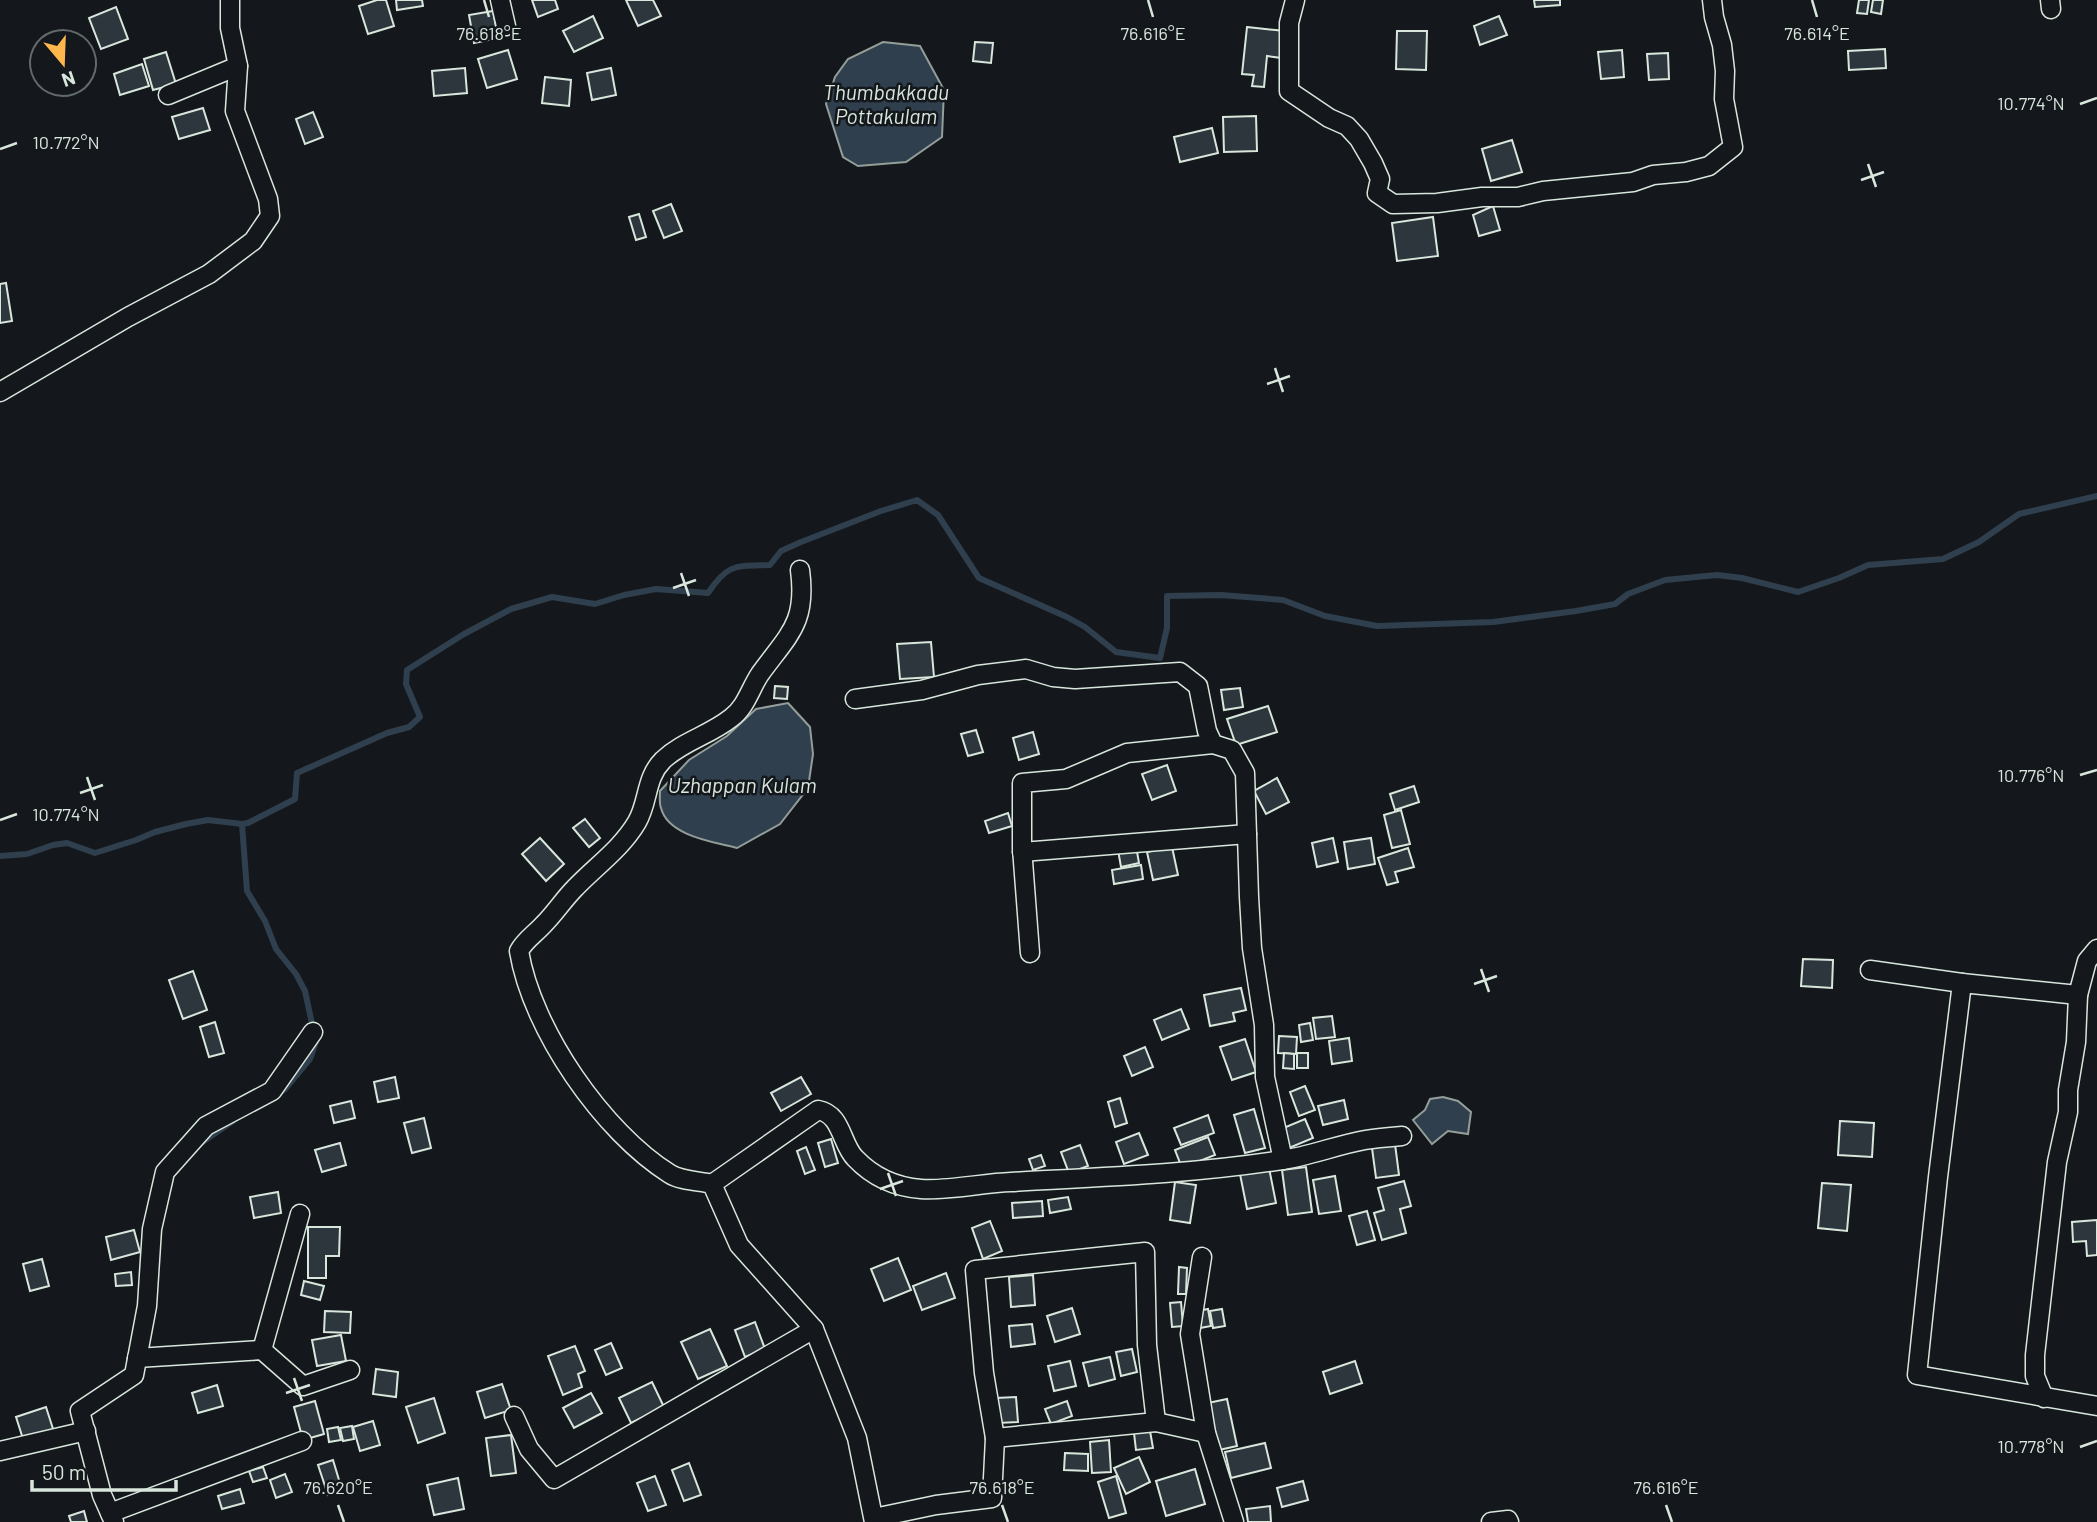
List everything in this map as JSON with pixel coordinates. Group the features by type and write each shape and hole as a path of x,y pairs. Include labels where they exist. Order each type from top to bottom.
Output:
{"street":[{"path":"0,392 128,317 209,274 253,241 270,216 268,199 235,111 238,66 230,28 230,0"},
{"path":"500,0 506,26"},
{"path":"1295,0 1289,23 1289,91 1329,118 1347,126 1359,139 1380,179 1377,192 1393,204 1518,197 1543,191 1633,182 1654,175 1686,172 1709,166 1733,147 1724,99 1722,45 1712,0"},
{"path":"168,95 238,66"},
{"path":"800,570 803,592 799,620 760,675 743,706 731,718 690,740 664,759 652,773 641,814 624,841 573,890 562,905 525,941 519,951 528,992 563,1062 615,1129 672,1176 712,1184 818,1110 831,1115 845,1136 853,1156 881,1181 922,1189 1074,1180 1113,1175 1177,1174 1283,1160 1366,1140 1402,1136"},
{"path":"855,699 922,690 978,675 1026,669 1053,677 1075,679 1180,672 1198,686 1207,731 1213,744"},
{"path":"1030,953 1022,852 1022,783 1066,779 1127,754 1213,744 1232,750 1245,773 1252,948 1264,1025 1265,1077 1283,1160"},
{"path":"1022,852 1247,834"},
{"path":"2044,1398 2035,1376 2035,1355 2057,1163 2068,1112 2078,995 2087,961 2097,949"},
{"path":"1870,970 2078,995"},
{"path":"1962,983 1937,1177 1917,1375 2097,1406"},
{"path":"302,1441 112,1517 102,1495 80,1411 134,1375 147,1306 152,1229 165,1172 206,1126 272,1091 313,1032"},
{"path":"712,1184 739,1245 814,1329 857,1438 874,1520 936,1505 992,1498 995,1438 984,1373 975,1270 1145,1252 1147,1345 1156,1422"},
{"path":"262,1350 300,1214"},
{"path":"1202,1257 1190,1334 1206,1433 1234,1522"},
{"path":"514,1416 529,1449 554,1479 814,1329"},
{"path":"137,1358 262,1350 303,1386 350,1370"},
{"path":"995,1438 1156,1422 1206,1433"},
{"path":"0,1451 86,1431"},
{"path":"1491,1522 1509,1522"}],"water":[{"name":"Thumbakkadu Pottakulam","path":"883,42 920,46 944,90 942,137 906,162 858,166 843,157 826,104 835,77 848,59"},
{"name":"Uzhappan Kulam","path":"788,703 810,727 813,754 808,788 780,824 737,848 693,836 665,818 661,808 660,791 689,760 727,736 756,709"},
{"path":"1443,1097 1458,1101 1471,1112 1468,1134 1448,1131 1432,1144 1413,1120 1425,1110 1430,1099"}],"building":[{"path":"386,0 394,26 368,34 359,6"},
{"path":"396,0 422,0 423,6 397,10"},
{"path":"532,0 555,0 558,9 538,17"},
{"path":"626,0 653,0 661,16 638,26"},
{"path":"1534,0 1560,0 1560,5 1535,7"},
{"path":"1859,0 1869,0 1867,14 1857,13"},
{"path":"1873,0 1883,0 1881,14 1871,12"},
{"path":"116,7 128,39 101,49 98,28 93,28 89,18"},
{"path":"493,11 498,38 474,43 469,15"},
{"path":"593,16 603,38 574,52 563,31"},
{"path":"1499,16 1507,35 1480,45 1474,26"},
{"path":"1247,27 1285,31 1282,58 1267,56 1264,87 1252,86 1254,75 1242,74"},
{"path":"1397,31 1427,31 1426,70 1396,69"},
{"path":"975,42 993,43 991,63 973,61"},
{"path":"1885,49 1886,68 1849,70 1848,51"},
{"path":"508,50 517,79 487,88 478,59"},
{"path":"1622,50 1624,77 1601,79 1598,52"},
{"path":"166,52 176,84 153,90 144,59"},
{"path":"1668,53 1669,79 1649,80 1647,54"},
{"path":"142,64 149,86 120,95 114,74"},
{"path":"465,68 467,93 434,96 432,71"},
{"path":"611,68 616,95 592,100 587,73"},
{"path":"545,77 571,80 569,106 542,103"},
{"path":"203,108 210,130 179,139 172,117"},
{"path":"313,112 323,137 305,144 296,119"},
{"path":"1256,116 1257,151 1224,152 1223,117"},
{"path":"1212,128 1218,153 1180,162 1174,137"},
{"path":"1512,140 1522,172 1491,181 1482,149"},
{"path":"671,204 682,231 664,238 653,211"},
{"path":"1493,206 1500,230 1479,236 1473,215"},
{"path":"639,214 646,237 636,240 629,217"},
{"path":"1433,217 1438,256 1397,261 1392,223"},
{"path":"6,283 12,321 0,323 0,284"},
{"path":"931,642 934,677 900,679 897,644"},
{"path":"775,686 788,687 787,699 774,698"},
{"path":"1240,688 1243,707 1224,710 1221,690"},
{"path":"1268,706 1277,732 1236,745 1227,719"},
{"path":"976,730 983,752 968,756 961,734"},
{"path":"1033,732 1039,754 1019,760 1013,738"},
{"path":"1167,765 1176,791 1152,800 1142,774"},
{"path":"1277,778 1289,802 1266,814 1254,791"},
{"path":"1414,786 1419,802 1395,810 1390,794"},
{"path":"1401,810 1410,844 1392,848 1384,815"},
{"path":"1008,813 1012,826 989,833 985,821"},
{"path":"585,819 600,838 589,847 573,828"},
{"path":"540,838 564,864 546,881 522,854"},
{"path":"1333,838 1338,862 1317,867 1312,843"},
{"path":"1371,838 1375,864 1348,869 1344,842"},
{"path":"1136,846 1139,863 1121,867 1118,850"},
{"path":"1172,847 1178,875 1153,880 1147,852"},
{"path":"1408,848 1414,867 1395,872 1398,882 1387,885 1378,858"},
{"path":"1141,865 1143,879 1114,884 1112,870"},
{"path":"1803,959 1833,960 1832,988 1801,986"},
{"path":"193,971 207,1010 183,1019 169,980"},
{"path":"1241,988 1246,1010 1233,1013 1235,1021 1210,1026 1204,995"},
{"path":"1181,1009 1189,1029 1162,1040 1154,1020"},
{"path":"1332,1016 1335,1037 1316,1039 1313,1018"},
{"path":"215,1022 224,1053 209,1057 200,1027"},
{"path":"1310,1023 1313,1040 1301,1042 1299,1025"},
{"path":"1279,1036 1297,1037 1296,1054 1278,1053"},
{"path":"1349,1038 1352,1061 1332,1064 1329,1041"},
{"path":"1245,1039 1256,1072 1232,1080 1220,1047"},
{"path":"1145,1047 1153,1067 1132,1076 1124,1056"},
{"path":"1284,1053 1294,1054 1294,1069 1283,1068"},
{"path":"1297,1053 1308,1053 1308,1068 1297,1068"},
{"path":"395,1077 399,1098 378,1102 374,1082"},
{"path":"801,1077 811,1094 781,1111 771,1093"},
{"path":"1305,1086 1315,1110 1299,1116 1290,1092"},
{"path":"1120,1098 1127,1123 1115,1127 1108,1102"},
{"path":"1344,1100 1348,1119 1323,1125 1318,1106"},
{"path":"351,1101 355,1118 334,1123 330,1106"},
{"path":"1254,1109 1265,1148 1245,1153 1234,1115"},
{"path":"1208,1115 1214,1133 1181,1145 1174,1128"},
{"path":"424,1118 431,1148 412,1153 404,1123"},
{"path":"1305,1119 1313,1138 1289,1148 1281,1129"},
{"path":"1840,1121 1874,1123 1872,1157 1838,1155"},
{"path":"1139,1133 1148,1155 1124,1164 1116,1142"},
{"path":"1208,1137 1215,1155 1182,1168 1175,1150"},
{"path":"831,1139 838,1163 825,1167 818,1143"},
{"path":"340,1143 346,1165 322,1172 315,1150"},
{"path":"1395,1144 1399,1175 1376,1178 1372,1148"},
{"path":"1080,1145 1088,1166 1069,1173 1061,1152"},
{"path":"806,1147 815,1170 805,1174 797,1151"},
{"path":"1041,1155 1045,1166 1033,1170 1029,1159"},
{"path":"1306,1167 1312,1212 1288,1215 1282,1170"},
{"path":"1269,1168 1276,1203 1247,1209 1240,1174"},
{"path":"1335,1176 1341,1211 1319,1214 1313,1180"},
{"path":"1404,1181 1411,1206 1400,1209 1406,1233 1382,1240 1374,1213 1384,1210 1378,1188"},
{"path":"1175,1182 1196,1185 1190,1223 1170,1220"},
{"path":"1822,1183 1851,1185 1847,1231 1818,1228"},
{"path":"278,1192 281,1213 254,1218 250,1197"},
{"path":"1068,1197 1071,1209 1050,1213 1048,1200"},
{"path":"1042,1201 1043,1216 1013,1218 1012,1203"},
{"path":"1367,1211 1375,1240 1357,1245 1349,1216"},
{"path":"2097,1220 2097,1255 2087,1256 2086,1241 2073,1242 2072,1222"},
{"path":"990,1221 1002,1251 983,1259 972,1228"},
{"path":"308,1227 340,1227 339,1256 326,1256 326,1278 308,1278"},
{"path":"134,1230 140,1252 111,1260 106,1237"},
{"path":"898,1258 911,1290 884,1301 871,1269"},
{"path":"42,1259 49,1286 30,1291 23,1264"},
{"path":"1179,1267 1187,1268 1186,1294 1178,1294"},
{"path":"131,1272 132,1285 116,1286 115,1274"},
{"path":"946,1273 955,1298 922,1310 913,1286"},
{"path":"1033,1275 1035,1305 1011,1307 1009,1277"},
{"path":"304,1281 324,1286 320,1300 301,1295"},
{"path":"1181,1302 1183,1326 1172,1327 1170,1303"},
{"path":"1072,1308 1080,1334 1055,1342 1047,1316"},
{"path":"1208,1309 1211,1326 1200,1328 1197,1311"},
{"path":"1222,1309 1225,1326 1213,1328 1210,1311"},
{"path":"325,1311 351,1312 350,1333 324,1332"},
{"path":"755,1322 765,1349 745,1357 735,1330"},
{"path":"1032,1324 1035,1344 1011,1347 1009,1326"},
{"path":"710,1329 727,1366 698,1379 681,1342"},
{"path":"341,1335 346,1361 317,1366 312,1340"},
{"path":"611,1343 622,1368 606,1375 595,1350"},
{"path":"575,1346 585,1371 578,1374 582,1387 563,1395 548,1356"},
{"path":"1132,1349 1137,1372 1121,1376 1116,1352"},
{"path":"1110,1357 1115,1379 1089,1386 1083,1363"},
{"path":"1070,1361 1076,1386 1054,1391 1048,1366"},
{"path":"1355,1361 1362,1383 1330,1394 1323,1372"},
{"path":"376,1369 398,1372 396,1397 373,1394"},
{"path":"652,1382 664,1407 631,1423 619,1398"},
{"path":"502,1384 511,1410 485,1418 477,1392"},
{"path":"217,1385 223,1406 198,1413 192,1393"},
{"path":"591,1393 602,1413 574,1428 563,1408"},
{"path":"1016,1397 1018,1422 998,1423 996,1398"},
{"path":"434,1398 445,1433 418,1443 406,1407"},
{"path":"1227,1399 1237,1446 1219,1450 1208,1403"},
{"path":"315,1401 324,1434 303,1440 294,1407"},
{"path":"1067,1401 1072,1416 1051,1424 1045,1409"},
{"path":"46,1407 54,1432 24,1442 16,1417"},
{"path":"373,1421 380,1445 360,1451 353,1427"},
{"path":"352,1426 354,1439 343,1441 340,1428"},
{"path":"338,1427 341,1440 329,1442 327,1429"},
{"path":"1150,1431 1153,1448 1136,1450 1134,1433"},
{"path":"511,1435 516,1473 491,1476 486,1438"},
{"path":"1109,1440 1111,1472 1092,1473 1090,1442"},
{"path":"1265,1443 1271,1468 1231,1478 1225,1452"},
{"path":"1065,1453 1088,1454 1088,1471 1064,1470"},
{"path":"1139,1457 1150,1482 1126,1494 1114,1468"},
{"path":"333,1460 342,1490 328,1495 318,1465"},
{"path":"689,1463 701,1495 684,1501 672,1470"},
{"path":"263,1467 267,1478 253,1482 249,1471"},
{"path":"1195,1469 1205,1504 1166,1516 1156,1481"},
{"path":"285,1474 292,1492 276,1498 270,1480"},
{"path":"655,1476 666,1505 648,1511 637,1483"},
{"path":"1116,1476 1126,1513 1109,1518 1098,1482"},
{"path":"458,1478 464,1509 434,1515 427,1485"},
{"path":"1303,1481 1308,1500 1282,1507 1277,1488"},
{"path":"240,1489 244,1503 222,1509 218,1496"},
{"path":"1270,1506 1271,1522 1248,1522 1246,1509"},
{"path":"84,1511 87,1522 71,1522 69,1516"}],"waterway":[{"path":"278,1094 310,1059 316,1042 305,991 296,974 276,949 265,921 247,891 242,824 295,799 297,773 387,733 409,727 420,717 406,684 407,670 464,634 511,609 552,597 595,604 656,589 708,593 727,571 741,566 770,565 781,551 801,542 917,500 938,515 979,578 1067,617 1085,627 1116,652 1160,658 1167,628 1167,596 1221,595 1283,600 1325,616 1377,626 1493,622 1576,611 1615,604 1628,594 1665,580 1717,575 1742,578 1798,592 1868,565 1943,559 1979,542 2019,514 2097,496"},
{"path":"0,856 27,854 67,843 95,853 186,824 208,820 242,824"},
{"path":"201,1143 233,1121"}]}
